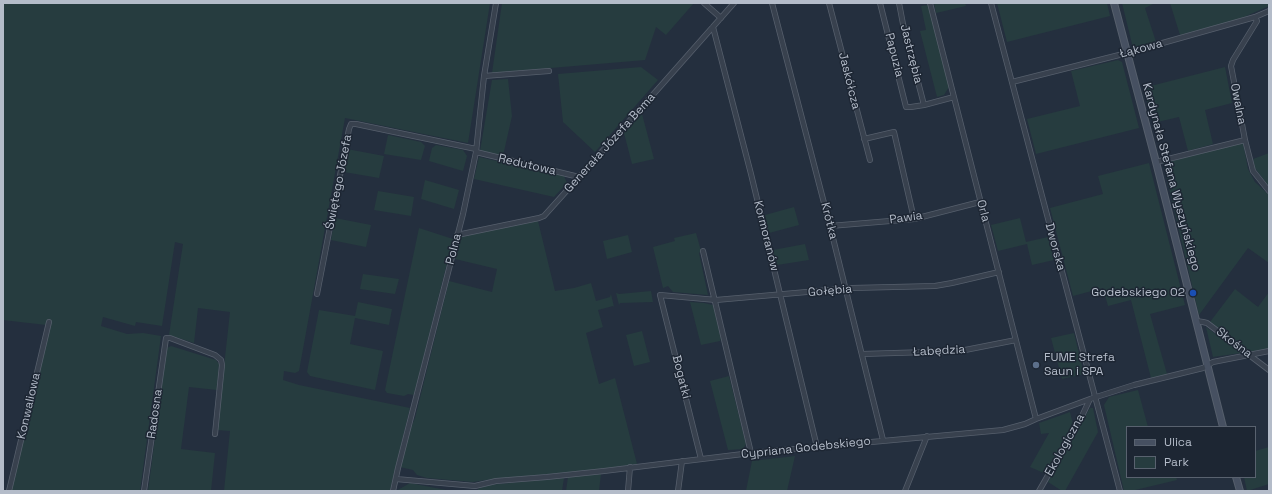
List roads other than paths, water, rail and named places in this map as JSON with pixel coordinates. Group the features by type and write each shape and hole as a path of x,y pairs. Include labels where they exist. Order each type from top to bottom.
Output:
{"main road":[{"name":"Kardynała Stefana Wyszyńskiego","path":"1114,3 1223,426"},
{"path":"1236,478 1240,491"}],"street":[{"name":"Polna","path":"393,491 457,235 476,151 484,76 496,3"},
{"path":"704,3 721,18"},
{"name":"Generała Józefa Bema","path":"457,235 544,216 734,3"},
{"name":"Krótka","path":"772,3 884,440"},
{"name":"Jaskółcza","path":"829,3 870,160"},
{"name":"Papuzia","path":"880,3 906,107 924,105"},
{"name":"Jastrzębia","path":"899,3 924,105"},
{"name":"Orla","path":"930,3 1036,419"},
{"name":"Dworska","path":"991,3 1120,491"},
{"name":"Łąkowa","path":"1012,82 1127,53 1255,17 1269,11"},
{"name":"Owalna","path":"1255,17 1257,21 1233,60 1231,66 1245,140 1253,171 1269,191"},
{"name":"Kormoranów","path":"713,27 817,447"},
{"path":"484,76 549,71"},
{"path":"924,105 954,97"},
{"name":"Świętego Józefa","path":"317,294 351,124 476,151"},
{"path":"864,139 894,132 914,219"},
{"path":"1156,162 1245,140"},
{"name":"Redutowa","path":"476,151 579,177"},
{"name":"Pawia","path":"830,226 914,219 980,202"},
{"path":"703,251 716,300 751,453"},
{"name":"Gołębia","path":"660,295 716,300 846,289 935,286 999,272"},
{"name":"Bogatki","path":"660,295 702,460"},
{"name":"Konwaliowa","path":"9,491 49,322"},
{"name":"Skośna","path":"1196,322 1207,323 1269,370"},
{"name":"Radosna","path":"144,491 166,338 170,338 215,355 221,360 222,365 215,434"},
{"name":"Łabędzia","path":"862,354 960,351 1016,340"},
{"name":"Cypriana Godebskiego","path":"396,479 475,486 496,481 702,460 751,453 1003,430 1025,424 1090,399 1134,385 1203,368 1213,362 1269,350"},
{"name":"Ekologiczna","path":"1039,491 1082,416 1090,399"},
{"path":"905,491 927,436"},
{"path":"678,491 682,461"},
{"path":"628,491 630,467"}],"place":[{"name":"Godebskiego 02","path":"1193,293"},
{"name":"FUME Strefa Saun i SPA","path":"1036,365"}]}
